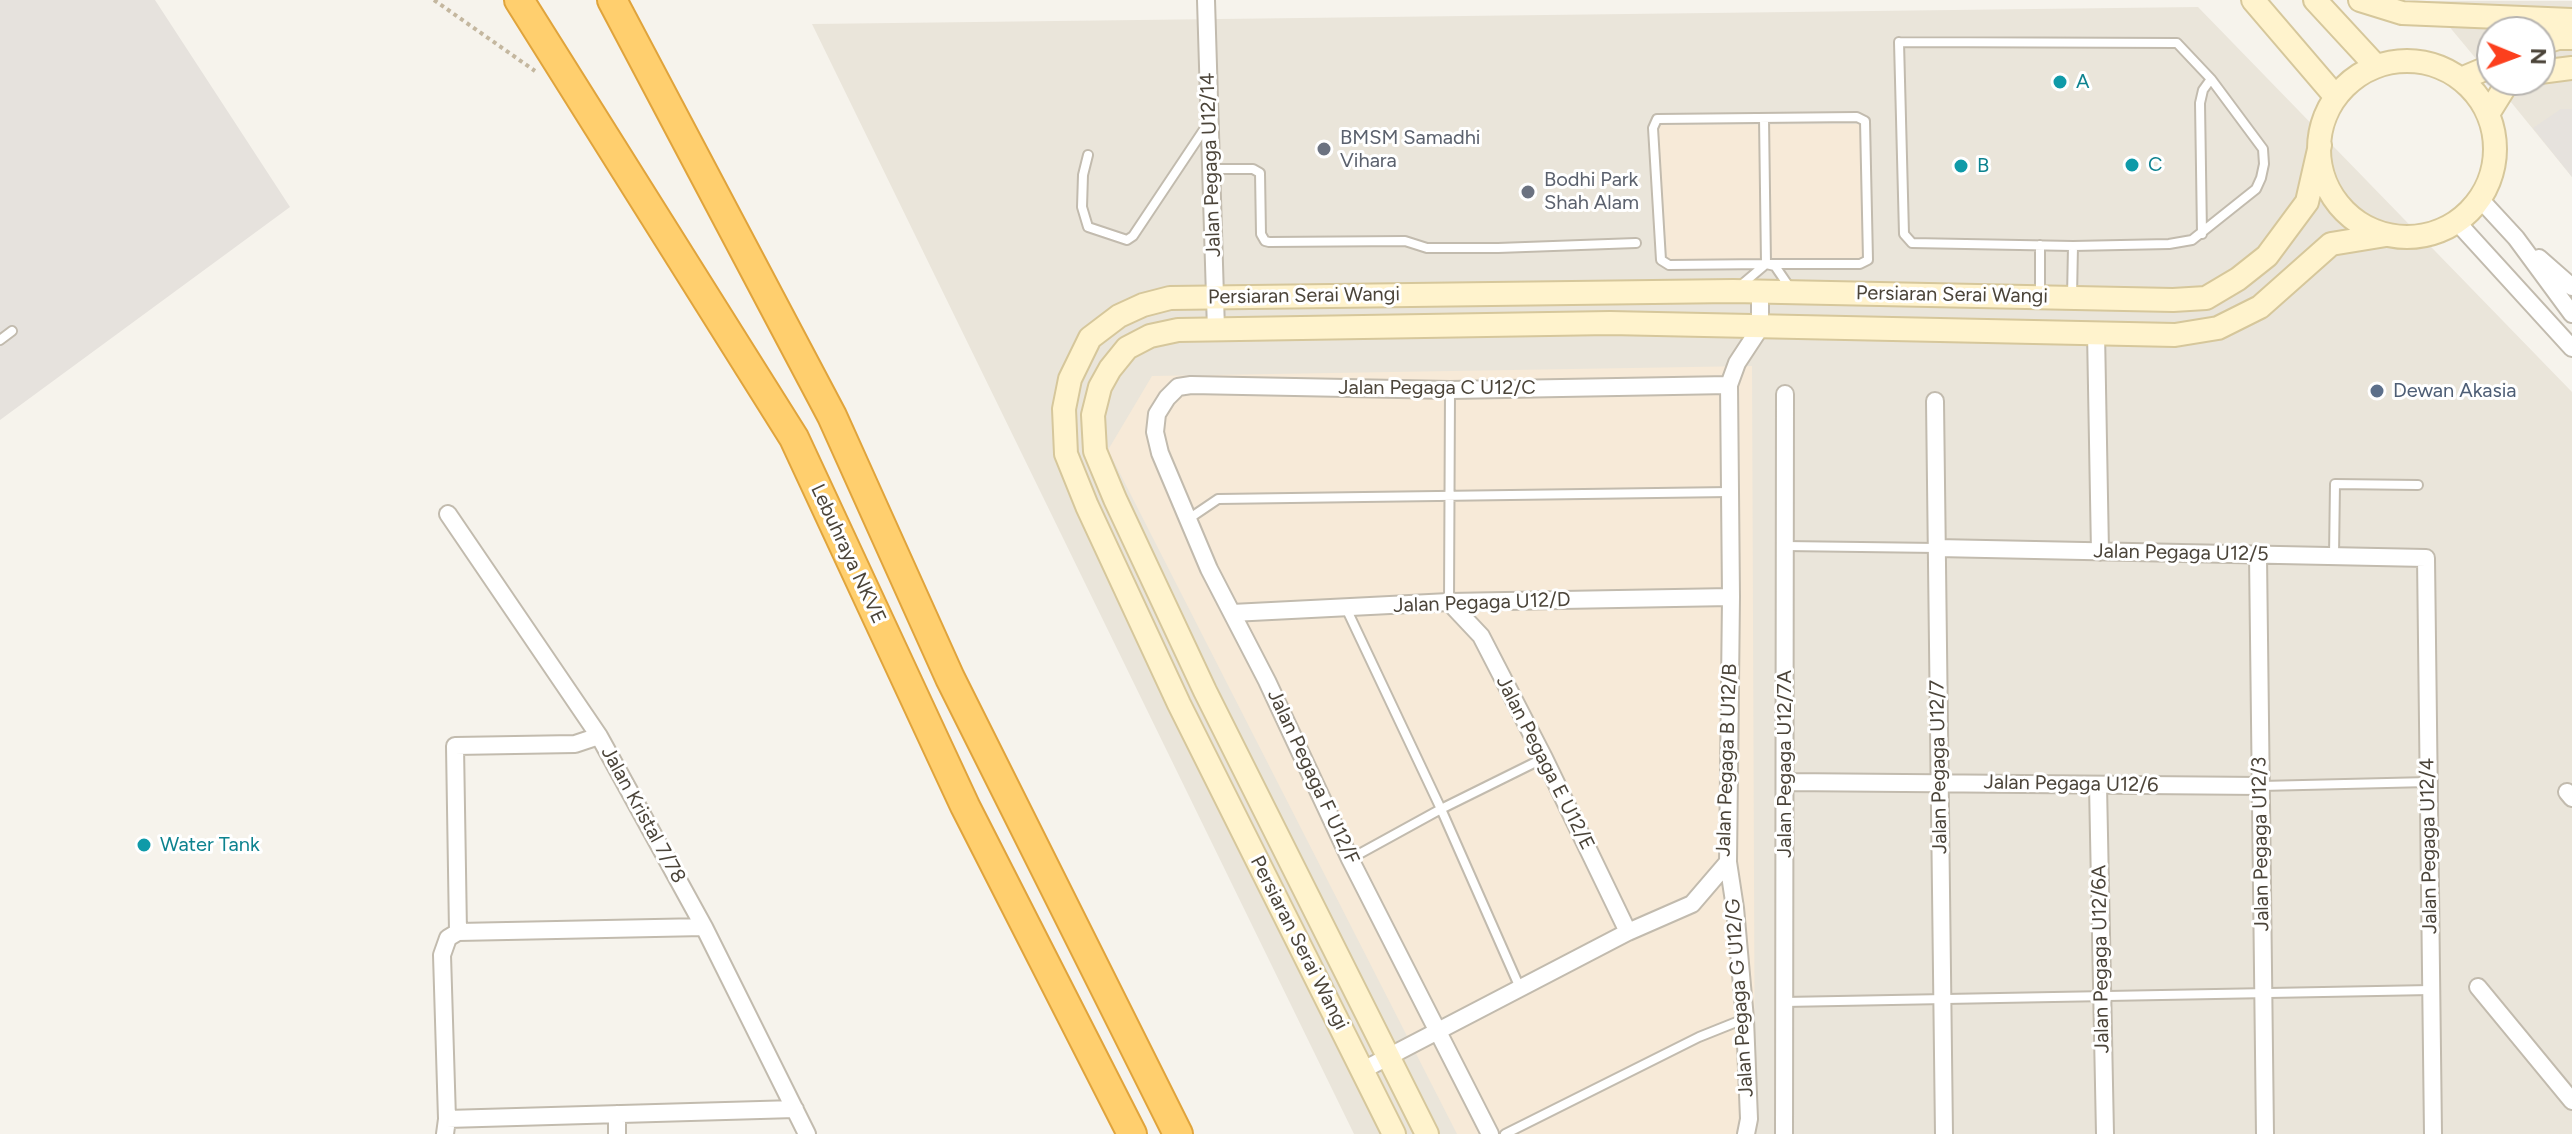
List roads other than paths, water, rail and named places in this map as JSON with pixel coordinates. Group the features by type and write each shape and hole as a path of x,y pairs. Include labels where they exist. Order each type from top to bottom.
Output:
{"highway":[{"name":"Lebuhraya NKVE","path":"519,0 582,105 794,438 965,806 1132,1134"},
{"name":"Lebuhraya NKVE","path":"612,0 832,416 950,678 1178,1134"}],"street":[{"name":"Jalan Pegaga U12/14","path":"1206,0 1216,330"},
{"path":"2253,0 2336,97"},
{"path":"2315,0 2376,66"},
{"path":"2360,0 2402,13 2572,20"},
{"path":"2406,61 2435,65 2461,79 2488,114 2495,143 2492,172 2480,199 2457,222 2435,233 2411,238 2386,235 2364,226 2345,212 2330,192 2322,170 2320,145 2324,120 2336,97 2354,79 2376,66 2406,61"},
{"path":"2461,79 2476,73"},
{"path":"2488,114 2499,96"},
{"name":"Persiaran Serai Wangi","path":"1394,1134 1179,704 1066,454 1064,409 1070,379 1090,338 1119,316 1170,298 1760,291 2173,300 2206,298 2238,279 2267,256 2307,202 2320,145"},
{"path":"2480,199 2516,238 2572,287"},
{"path":"2457,222 2572,348"},
{"name":"Persiaran Serai Wangi","path":"1427,1134 1205,691 1095,451 1093,415 1100,387 1127,348 1150,336 1178,330 1610,323 2175,335 2218,328 2260,307 2331,244 2386,235"},
{"path":"2516,238 2572,314"},
{"path":"1760,291 1760,328"},
{"name":"Jalan Pegaga B U12/B","path":"1363,1070 1628,932 1692,904 1728,862 1731,597 1729,385 1737,363 1760,328"},
{"path":"2096,332 2100,552"},
{"name":"Jalan Pegaga C U12/C","path":"1157,414 1178,387 1191,385 1450,390 1729,385"},
{"name":"Jalan Pegaga U12/7A","path":"1784,1134 1785,394"},
{"name":"Jalan Pegaga U12/7","path":"1935,401 1944,1134"},
{"name":"Jalan Pegaga F U12/F","path":"1157,414 1155,432 1160,453 1187,520 1350,859 1490,1134"},
{"name":"Jalan Kristal 7/78","path":"448,514 599,736 704,927 807,1134"},
{"name":"Jalan Pegaga U12/5","path":"1937,548 2426,558"},
{"name":"Jalan Pegaga U12/3","path":"2258,555 2265,1134"},
{"name":"Jalan Pegaga U12/4","path":"2426,558 2433,1134"},
{"name":"Jalan Pegaga U12/D","path":"1232,613 1449,602 1731,597"},
{"name":"Jalan Pegaga E U12/E","path":"1449,602 1481,636 1628,932"},
{"path":"458,932 455,746 575,744 599,736"},
{"name":"Jalan Pegaga U12/6","path":"1785,782 2261,786"},
{"name":"Jalan Pegaga U12/6A","path":"2098,785 2105,1134"},
{"name":"Jalan Pegaga G U12/G","path":"1728,862 1745,1019 1749,1119 1746,1134"},
{"path":"704,927 458,932 448,938 442,955 446,1126 617,1114 795,1109"},
{"path":"2478,987 2572,1101"},
{"path":"617,1114 617,1134"}],"lane":[{"path":"1899,42 2173,42 2180,45 2211,79 2263,149 2264,164 2256,189 2192,240 2169,244 2073,246 1912,243 1906,239 1899,42"},
{"path":"2202,234 2200,103 2203,90 2211,79"},
{"path":"1857,117 1865,121 1868,260 1860,264 1766,264 1669,265 1661,260 1653,128 1657,119 1857,117"},
{"path":"1764,118 1766,264"},
{"path":"1088,155 1083,175 1082,207 1088,227 1127,240 1133,236 1210,121"},
{"path":"1211,169 1253,169 1260,173 1261,234 1269,242 1405,241 1427,248 1636,243"},
{"path":"2040,245 2040,296"},
{"path":"2072,297 2073,246"},
{"path":"1733,291 1766,264"},
{"path":"1766,264 1775,266 1788,287 1797,293"},
{"path":"0,340 12,331"},
{"path":"1449,602 1450,390"},
{"path":"2334,556 2335,484 2418,485"},
{"path":"1187,520 1218,499 1731,492"},
{"path":"1785,546 1937,548"},
{"path":"1345,607 1441,809 1521,989"},
{"path":"1350,859 1544,758"},
{"path":"2261,786 2429,782"},
{"path":"1784,1002 2431,990"},
{"path":"1505,1134 1699,1037 1745,1019"}],"place":[{"name":"A","path":"2060,82"},
{"name":"BMSM Samadhi Vihara","path":"1324,149"},
{"name":"C","path":"2132,165"},
{"name":"B","path":"1961,166"},
{"name":"Bodhi Park Shah Alam","path":"1528,192"},
{"name":"Dewan Akasia","path":"2377,391"},
{"name":"Water Tank","path":"144,845"}]}
